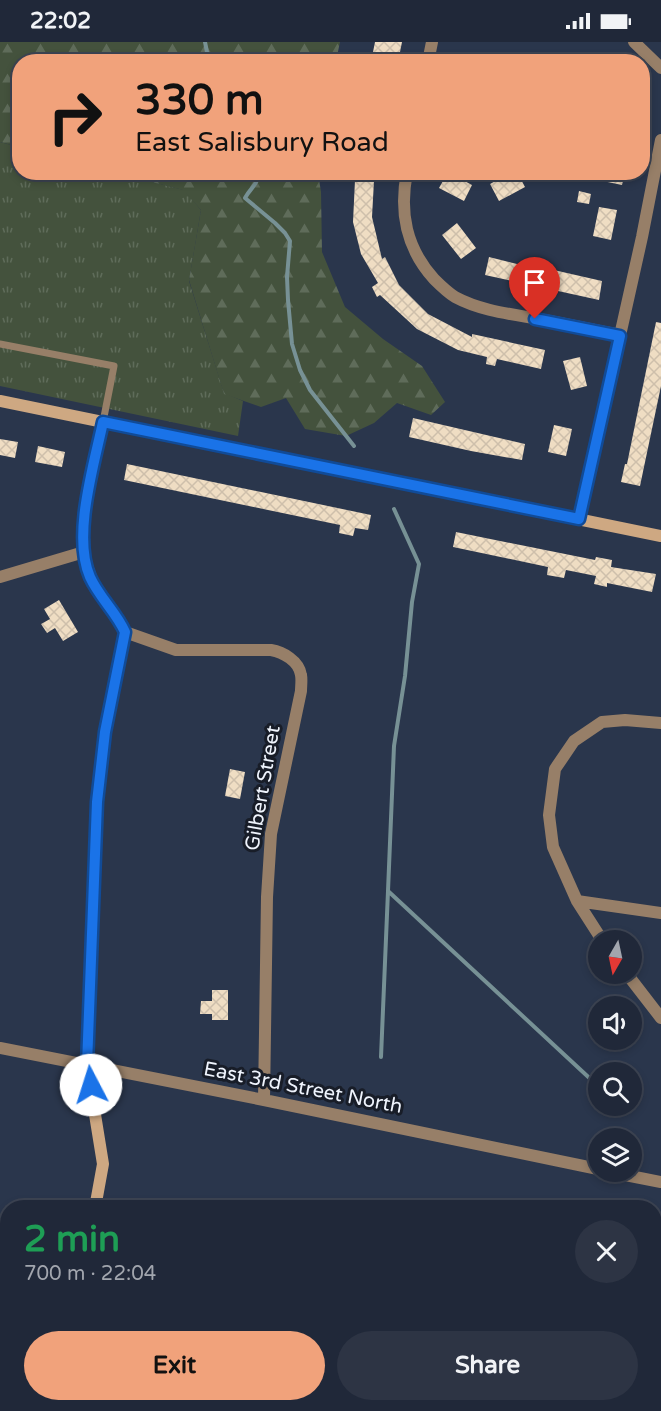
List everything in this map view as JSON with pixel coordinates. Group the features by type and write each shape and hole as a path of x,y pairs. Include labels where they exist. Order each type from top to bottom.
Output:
{"street":[{"path":"634,42 646,54"},
{"path":"650,57 661,68"},
{"path":"579,519 661,141"},
{"path":"406,180 403,200 406,232 418,260 453,296 492,310 620,336"},
{"path":"0,401 661,536"},
{"path":"96,1200 103,1164 87,1065 97,802 105,732 125,632 120,620 90,576 84,552 82,526 103,422"},
{"path":"0,576 84,552"},
{"name":"Gilbert Street","path":"125,632 176,650 282,652 295,663 302,675 271,834 267,897 264,1100"},
{"path":"596,930 577,901 553,847 549,815 555,769 574,741 602,722 625,720 661,723"},
{"path":"577,901 661,913"},
{"path":"635,984 661,1018"},
{"name":"East 3rd Street North","path":"0,1048 588,1167"},
{"path":"642,1178 661,1182"}],"lane":[{"path":"0,344 114,366 103,422"}],"green space":[{"path":"0,42 340,42 337,54 12,54 12,145 0,142"},
{"path":"0,142 12,145 12,180 145,180 184,190 201,210 189,281 224,393 243,401 238,436 0,386"},
{"path":"144,180 319,180 322,252 345,307 383,339 422,366 445,402 431,415 397,403 374,423 346,436 305,429 286,398 261,407 224,394 189,280 201,210 183,190"}],"building":[{"path":"375,42 402,42 400,54 373,54"},
{"path":"355,180 374,181 372,217 382,259 385,257 399,285 428,314 472,337 472,334 545,350 541,369 497,359 495,366 486,364 487,357 458,350 417,329 380,295 377,297 372,287 378,283 361,254 353,222"},
{"path":"444,180 463,180 472,185 464,201 439,188"},
{"path":"497,180 521,180 525,187 499,201 490,184"},
{"path":"598,180 623,180 622,185"},
{"path":"579,191 591,194 589,204 577,202"},
{"path":"599,207 617,210 611,240 593,236"},
{"path":"457,223 476,248 461,259 442,235"},
{"path":"489,257 602,281 599,300 485,275"},
{"path":"656,322 661,323 661,386 640,486 621,482 625,464 627,464"},
{"path":"580,357 587,386 571,390 563,361"},
{"path":"413,418 525,444 522,460 409,437"},
{"path":"554,425 572,429 566,456 548,452"},
{"path":"0,439 18,442 15,458 0,455"},
{"path":"38,446 65,452 62,467 35,462"},
{"path":"127,464 371,515 368,530 355,528 353,536 339,533 340,525 124,480"},
{"path":"456,532 595,560 596,557 612,560 611,567 656,574 652,592 607,583 607,587 594,584 596,576 566,570 564,578 547,575 548,567 453,547"},
{"path":"59,600 78,632 63,641 55,628 47,633 41,624 50,619 44,609"},
{"path":"230,769 245,772 240,799 225,796"},
{"path":"212,990 228,990 228,1020 212,1020 212,1014 200,1014 201,1001 212,1001"}],"waterway":[{"path":"205,42 207,54"},
{"path":"258,180 245,198 275,223 290,241 288,300 292,344 300,370 310,390 354,446"},
{"path":"394,509 419,564 394,746 388,891 588,1077"},
{"path":"381,1057 388,891"}],"route":[{"path":"91,1085 87,1065 97,802 105,732 125,632 120,620 90,576 84,552 82,526 103,422 579,519 620,336 535,319"}]}
